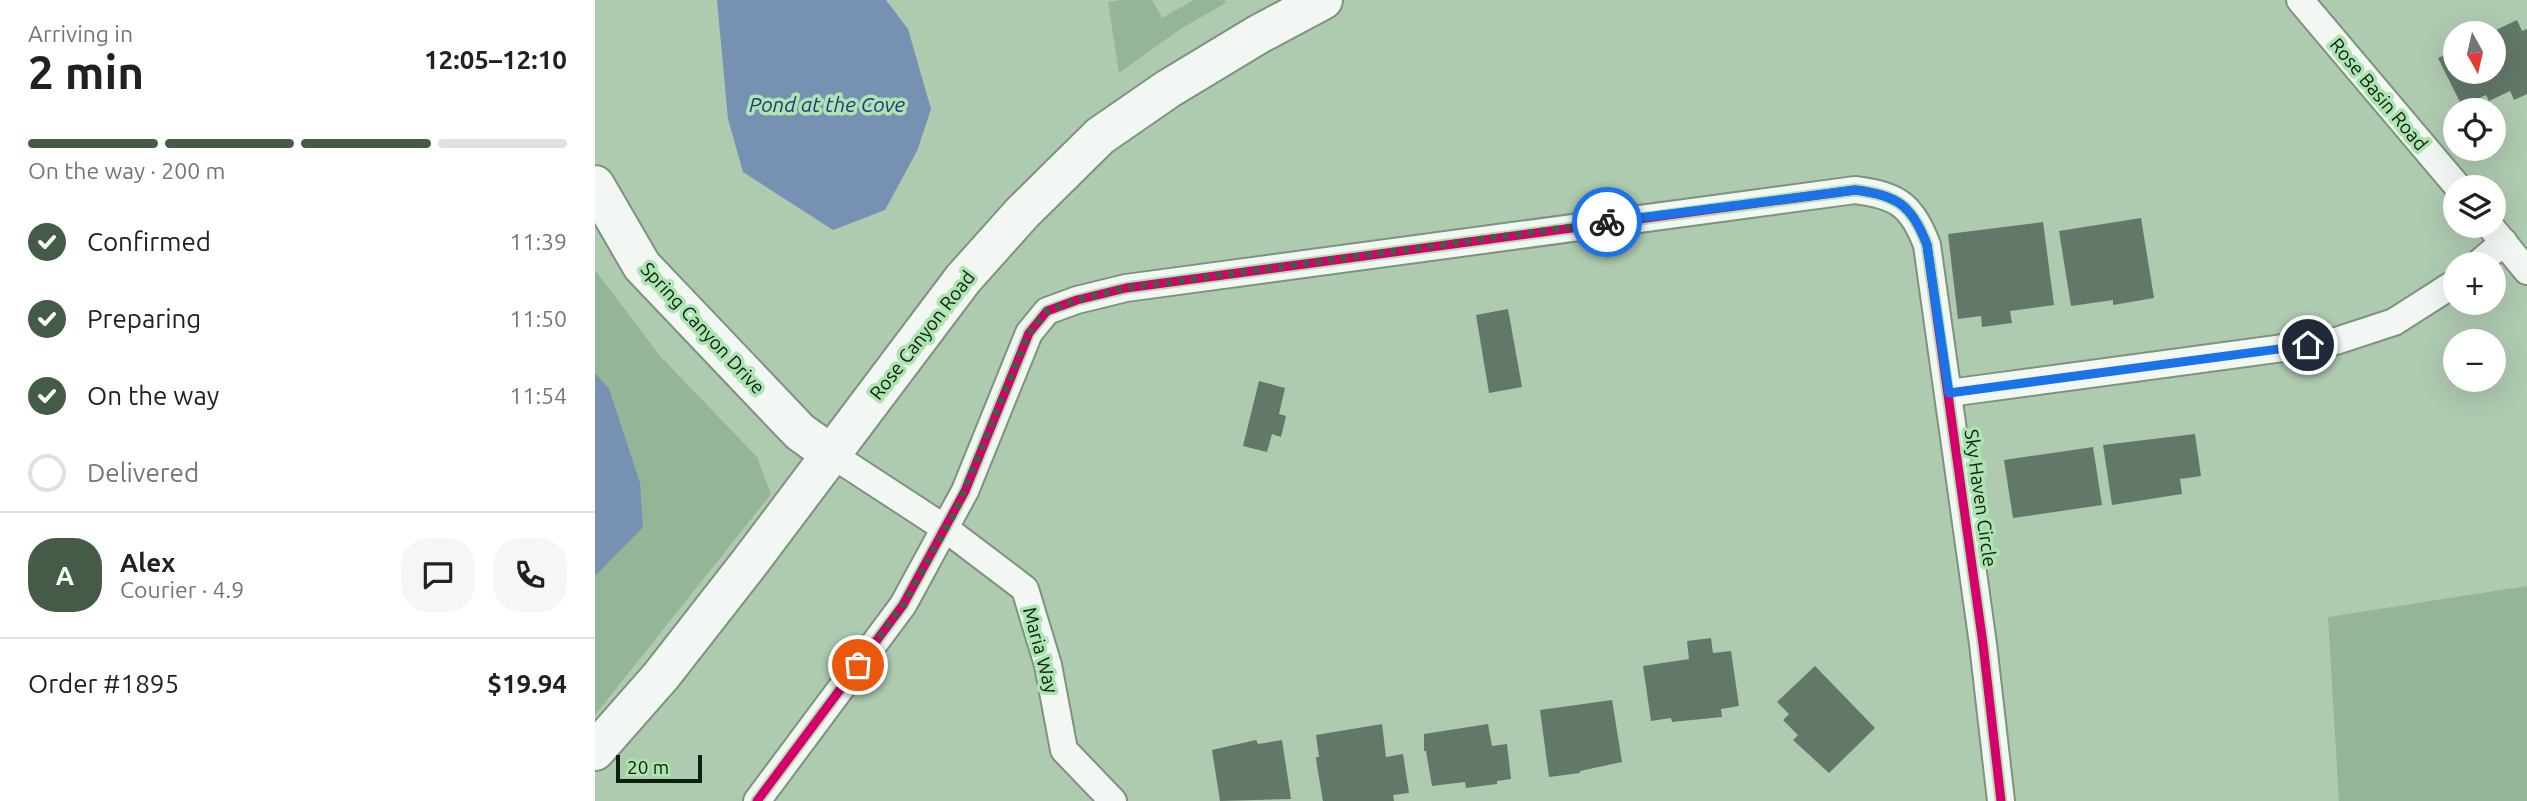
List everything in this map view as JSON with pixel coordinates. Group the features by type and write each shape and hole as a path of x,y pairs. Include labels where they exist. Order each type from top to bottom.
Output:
{"street":[{"name":"Rose Canyon Road","path":"595,751 661,676 963,279 1022,213 1100,136 1168,89 1259,34 1324,0"},
{"name":"Rose Basin Road","path":"2300,0 2448,175"},
{"name":"Spring Canyon Drive","path":"595,185 642,265 800,432 831,454"},
{"name":"Sky Haven Circle","path":"946,528 965,491 1029,333 1047,311 1077,300 1126,288 1827,192 1855,190 1880,193 1905,205 1919,224 1927,245 1983,644 2001,801"},
{"path":"2500,238 2527,271"},
{"path":"1949,393 2336,341 2394,322 2443,291"},
{"name":"Maria Way","path":"831,454 946,528 1025,589 1048,665 1064,750 1114,801"},
{"path":"757,801 903,605 946,528"}],"green space":[{"path":"1152,0 1162,18 1194,0 1224,0 1226,3 1182,28 1119,73 1108,2"},
{"path":"595,270 660,356 757,457 771,494 595,715"},
{"path":"2527,586 2527,801 2339,801 2328,617"}],"water":[{"name":"Pond at the Cove","path":"717,0 886,0 908,29 931,109 917,151 885,210 833,230 743,172 728,119"},
{"path":"595,373 609,389 640,483 643,527 595,576"}],"building":[{"path":"2517,20 2522,31 2527,29 2527,94 2514,100 2510,91 2495,98 2488,98 2486,95 2479,98 2458,98 2451,84 2506,84 2506,25"},
{"path":"2443,56 2443,68 2438,58"},
{"path":"2141,218 2154,298 2113,305 2113,300 2071,306 2059,231"},
{"path":"2043,222 2054,305 2010,311 2012,323 1982,327 1981,316 1958,319 1948,234"},
{"path":"1508,309 1522,387 1489,393 1476,315"},
{"path":"1259,381 1285,388 1279,414 1286,416 1281,437 1272,434 1267,452 1243,446"},
{"path":"2195,434 2201,476 2180,479 2182,494 2112,505 2103,445"},
{"path":"2093,447 2102,505 2013,518 2004,460"},
{"path":"1711,638 1713,653 1731,651 1739,706 1721,709 1722,717 1672,722 1671,718 1651,721 1643,666 1689,659 1687,641"},
{"path":"1815,666 1875,728 1829,773 1793,740 1798,735 1783,720 1789,714 1777,702"},
{"path":"1612,700 1622,762 1580,773 1549,777 1540,710"},
{"path":"1382,724 1386,757 1403,754 1409,793 1393,795 1394,801 1323,801 1316,757 1319,757 1316,735"},
{"path":"1488,724 1492,746 1507,744 1511,779 1497,781 1497,784 1466,788 1465,782 1432,786 1424,751 1424,734"},
{"path":"1256,740 1258,744 1282,740 1291,799 1220,801 1212,750"}],"cycle path":[{"path":"757,801 903,605 965,491 1029,333 1047,311 1077,300 1126,288 1855,190 1882,195 1901,204 1915,220 1927,245 1983,644 2001,801"}],"way so far":[{"path":"858,665 903,605 946,528 965,491 1029,333 1047,311 1077,300 1126,288 1607,222"}],"route":[{"path":"1607,222 1855,190 1880,193 1905,205 1919,224 1927,245 1949,393 2308,345"}]}
